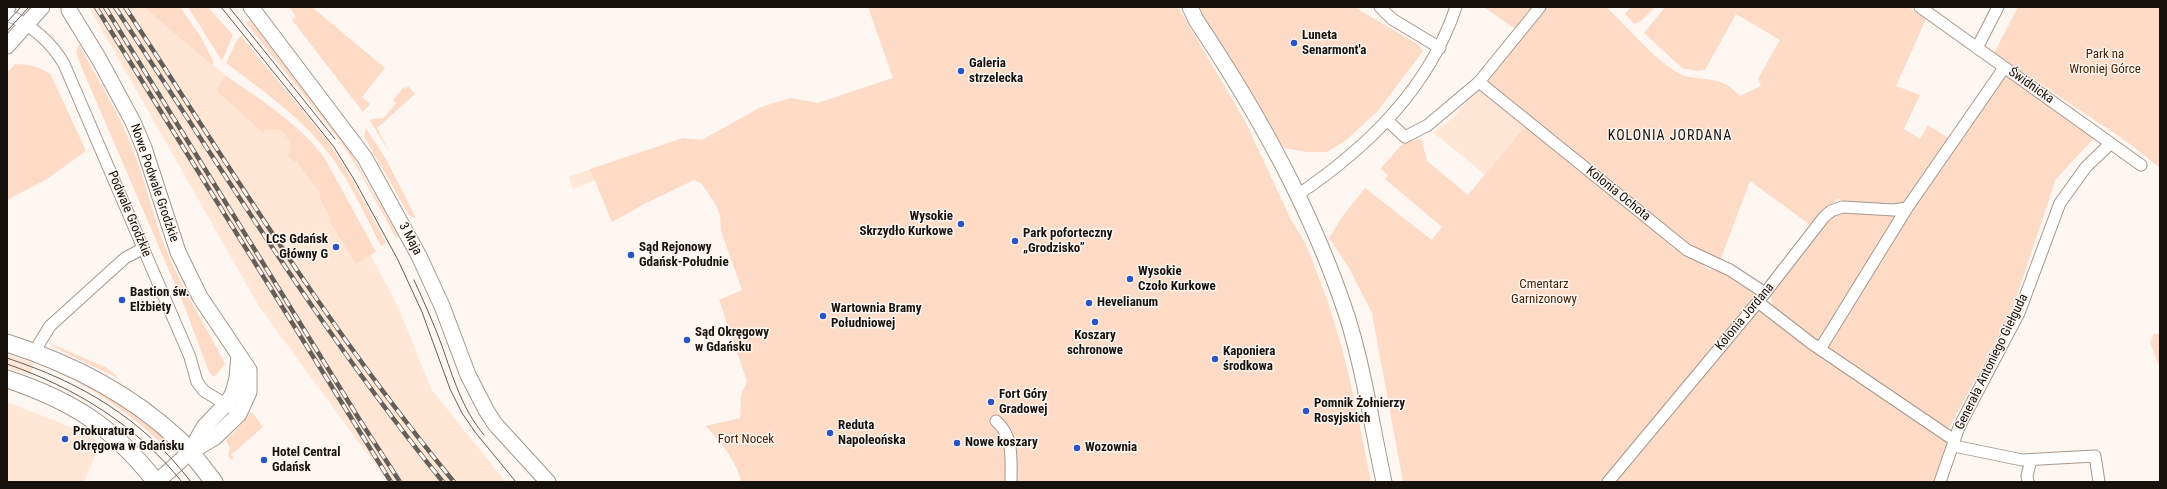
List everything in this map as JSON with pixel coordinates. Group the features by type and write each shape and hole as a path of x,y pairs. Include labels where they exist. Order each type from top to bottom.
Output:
{"main road":[{"path":"7,343 34,352 94,379 114,390 162,425 190,452 214,482"},
{"path":"7,379 34,388 60,400 91,418 124,444 157,482"}],"street":[{"path":"7,46 42,7"},
{"name":"3 Maja","path":"251,7 365,158 419,256 442,306 468,375 486,410 495,424 548,482"},
{"path":"1190,7 1196,20 1254,111 1299,194 1323,251 1347,318 1358,355 1384,482"},
{"path":"1380,7 1392,19 1440,48"},
{"path":"1299,194 1347,159 1387,120 1418,82 1440,48 1456,7"},
{"path":"1387,120 1405,137 1428,125 1479,82 1540,7"},
{"name":"Świdnicka","path":"1920,7 2141,165"},
{"path":"1976,48 1998,7"},
{"name":"Nowe Podwale Grodzkie","path":"69,10 99,59 133,122 144,148 178,252 200,297 249,370 250,380 246,402 239,414"},
{"name":"Podwale Grodzkie","path":"7,15 27,25 52,46 64,64 190,357 198,382 204,391 227,403 239,414"},
{"path":"1820,349 1907,208 2004,68"},
{"name":"Kolonia Ochota","path":"1479,82 1687,250 1730,270 1765,293"},
{"name":"Generała Antoniego Giełguda","path":"1940,482 1954,443 2019,313 2060,203 2086,167 2110,144"},
{"name":"Kolonia Jordana","path":"1608,482 1758,302 1824,217 1831,211 1842,207 1894,210 1907,208"},
{"path":"34,352 50,326 125,258 144,248"},
{"path":"1758,302 1820,349 1954,443 2022,460 2095,456 2100,482"},
{"path":"190,452 204,427 227,403 233,393 237,378 239,355"},
{"path":"157,482 190,452 214,438 239,414"},
{"path":"996,421 1004,428 1008,438 1011,458 1011,482"},
{"path":"2026,480 2031,460"}],"shaded area":[{"path":"89,7 144,7 286,126 338,192 399,309 431,389 506,482 388,482 260,308"},
{"path":"1476,90 1482,90 1527,124 1485,175 1433,132 1453,118"},
{"path":"590,169 595,180 573,189 569,177"},
{"path":"7,354 34,363 30,375 7,368"},
{"path":"7,402 76,429 96,440 100,444 84,482 7,482"}],"green space":[{"path":"144,7 180,7 201,37 214,63 212,65"},
{"path":"188,7 208,7 233,35 222,61"},
{"path":"289,7 312,7 385,68 362,97 370,104 363,112 292,20 296,17"},
{"name":"Park poforteczny „Grodzisko”","path":"868,7 1178,7 1245,121 1293,224 1301,235 1309,253 1335,324 1355,402 1371,482 741,482 732,460 706,426 740,418 741,395 747,381 719,300 742,290 721,231 720,216 716,205 702,184 694,180 648,202 612,222 590,169 683,138 702,140 761,107 791,98 818,103 893,78"},
{"path":"1204,7 1354,7 1419,45 1423,51 1377,112 1346,140 1327,152 1306,152 1284,148 1199,9"},
{"path":"1484,7 1535,7 1517,28 1514,28"},
{"path":"1545,7 1606,7 1652,53 1672,69 1685,76 1721,82 1730,87 1740,96 1761,86 1758,79 1780,40 1736,14 1705,70 1697,71 1682,68 1644,33 1665,7 1909,7 1926,19 1896,86 1920,95 1904,129 1920,139 1928,125 1951,140 1906,205 1843,201 1838,198 1813,227 1750,181 1720,261 1698,253 1485,80"},
{"path":"1631,7 1655,7 1641,21 1634,24 1625,14"},
{"name":"Park na Wroniej Górce","path":"2018,7 2160,7 2160,168 2126,141 1994,53"},
{"path":"250,20 348,148 398,236 396,238 361,174 341,142 246,23"},
{"path":"241,36 330,144 353,181 386,243 381,246 347,180 311,132 288,111 226,63 237,40"},
{"path":"79,44 114,108 126,134 137,161 159,232 170,259 225,364 214,377 209,372 184,305 81,66 76,52"},
{"path":"15,64 34,66 51,75 86,151 47,179 7,200 7,73"},
{"path":"2003,74 2095,137 2056,179 2011,313 1946,434 1824,347 1907,215"},
{"path":"226,76 291,123 314,145 324,157 376,252 356,264 330,222 332,221 319,196 321,194 296,160 294,162 288,155 290,152 291,142 281,130 266,130 263,133 216,90"},
{"path":"408,86 415,94 377,128 390,153 370,121 372,119 384,118 396,103 393,100 404,87 406,89"},
{"name":"Cmentarz Garnizonowy","path":"1527,124 1668,237 1669,244 1674,249 1683,249 1709,270 1717,267 1760,293 1755,308 1946,441 1946,450 1933,482 1403,482 1372,313 1349,268 1329,238 1342,217 1365,188 1432,240 1442,227 1385,179 1388,175 1381,169 1377,173 1401,145 1421,138 1427,161 1468,195"},
{"path":"366,128 387,161 416,218 409,215 364,136"},
{"path":"1902,212 1819,342 1773,308 1770,291 1835,213"},
{"path":"2154,334 2160,334 2160,368 2150,342"},
{"path":"49,343 105,367 117,376 116,377 59,350"},
{"path":"60,373 88,385 122,406 173,446 174,450 171,453 146,429 119,408"},
{"path":"252,412 263,427 231,455 234,458 231,460 228,456 230,448 226,441"}],"tram line":[{"path":"7,22 21,7"},
{"path":"7,31 29,7"},
{"path":"221,7 334,147 355,181 398,260 422,312 450,389 462,413 475,432 516,482"},
{"path":"229,7 335,139"},
{"path":"414,280 436,330 454,381 464,404 476,425 484,435"},
{"path":"7,358 60,379 109,405 152,439 172,459 191,482"},
{"path":"7,364 57,385 81,397 103,411 125,426 145,443 182,482"}],"railway":[{"path":"96,7 391,482"},
{"path":"105,7 361,422 400,482"},
{"path":"115,7 273,249 355,367 443,482"},
{"path":"125,7 243,189 324,309 365,368 454,482"}],"place":[{"name":"Luneta Senarmont'a","path":"1294,43"},
{"name":"Galeria strzelecka","path":"961,71"},
{"name":"Wysokie Skrzydło Kurkowe","path":"961,224"},
{"name":"Park poforteczny „Grodzisko”","path":"1015,241"},
{"name":"LCS Gdańsk Główny G","path":"336,247"},
{"name":"Sąd Rejonowy Gdańsk-Południe","path":"631,255"},
{"name":"Wysokie Czoło Kurkowe","path":"1130,279"},
{"name":"Bastion św. Elżbiety","path":"122,300"},
{"name":"Hevelianum","path":"1089,303"},
{"name":"Wartownia Bramy Południowej","path":"823,316"},
{"name":"Koszary schronowe","path":"1095,322"},
{"name":"Sąd Okręgowy w Gdańsku","path":"687,340"},
{"name":"Kaponiera środkowa","path":"1215,359"},
{"name":"Fort Góry Gradowej","path":"991,402"},
{"name":"Pomnik Żołnierzy Rosyjskich","path":"1306,411"},
{"name":"Reduta Napoleońska","path":"830,433"},
{"name":"Prokuratura Okręgowa w Gdańsku","path":"65,439"},
{"name":"Nowe koszary","path":"957,443"},
{"name":"Wozownia","path":"1077,448"},
{"name":"Hotel Central Gdańsk","path":"264,460"}],"district":[{"name":"KOLONIA JORDANA","path":"1670,136"}],"park label":[{"name":"Fort Nocek","path":"746,440"}]}
